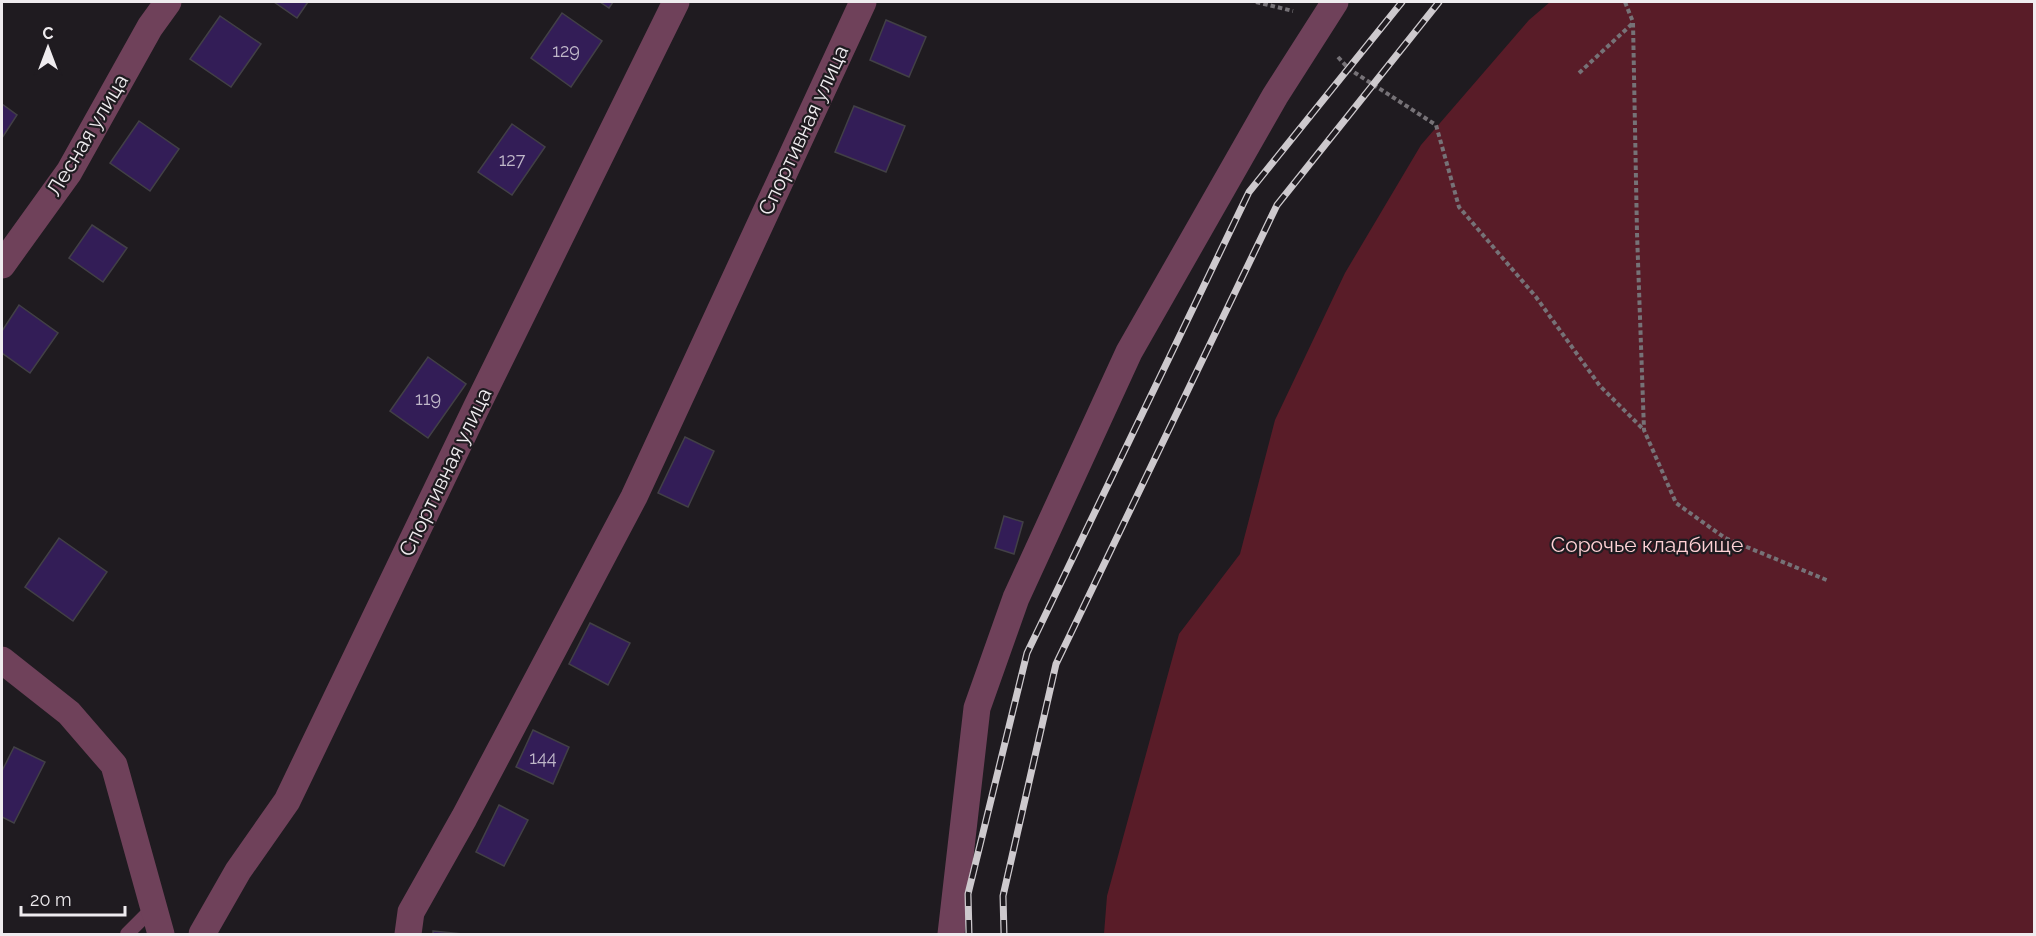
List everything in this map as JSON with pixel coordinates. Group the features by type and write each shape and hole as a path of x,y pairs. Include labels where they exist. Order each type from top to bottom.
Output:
{"street":[{"name":"Лесная улица","path":"2,265 69,172 150,27 168,2"},
{"name":"Спортивная улица","path":"202,934 238,871 287,801 482,395 676,2"},
{"name":"Спортивная улица","path":"408,934 411,912 464,818 633,497 863,2"},
{"path":"951,934 977,708 1016,598 1129,352 1275,96 1335,2"},
{"path":"2,660 69,712 114,765 161,934"}],"lane":[{"path":"127,934 154,907"}],"path":[{"path":"1256,2 1295,11 1349,69 1436,125 1459,207 1536,297 1600,387 1644,430"},
{"path":"1625,2 1633,22 1644,430 1676,503 1725,538 1829,581"},
{"path":"1579,73 1633,22"}],"green space":[{"name":"Сорочье кладбище","path":"1550,2 2034,2 2034,934 1104,934 1107,896 1179,634 1240,554 1275,420 1345,273 1421,145 1529,20"}],"building":[{"path":"274,2 308,2 297,18"},
{"path":"600,2 613,2 609,8"},
{"path":"562,13 602,41 571,87 531,58"},
{"path":"220,16 261,44 231,87 190,59"},
{"path":"886,20 926,37 909,77 870,60"},
{"path":"2,104 17,115 2,138"},
{"path":"854,106 905,126 886,172 835,152"},
{"path":"139,121 179,149 150,191 110,163"},
{"path":"512,124 545,147 512,195 478,172"},
{"path":"92,225 127,248 103,282 69,258"},
{"path":"19,305 58,333 30,373 2,353 2,331"},
{"path":"428,357 466,384 428,438 390,411"},
{"path":"685,437 714,451 688,507 658,493"},
{"path":"1004,516 1023,522 1014,554 995,548"},
{"path":"59,538 107,572 73,621 25,587"},
{"path":"590,623 630,643 608,685 569,664"},
{"path":"533,730 569,747 553,784 516,767"},
{"path":"14,747 45,762 14,823 2,817 2,771"},
{"path":"499,805 528,820 504,866 476,852"},
{"path":"433,931 463,934 433,934"}],"railway":[{"path":"969,934 968,894 1027,653 1249,192 1402,2"},
{"path":"1004,934 1003,896 1056,664 1277,205 1439,2"}]}
